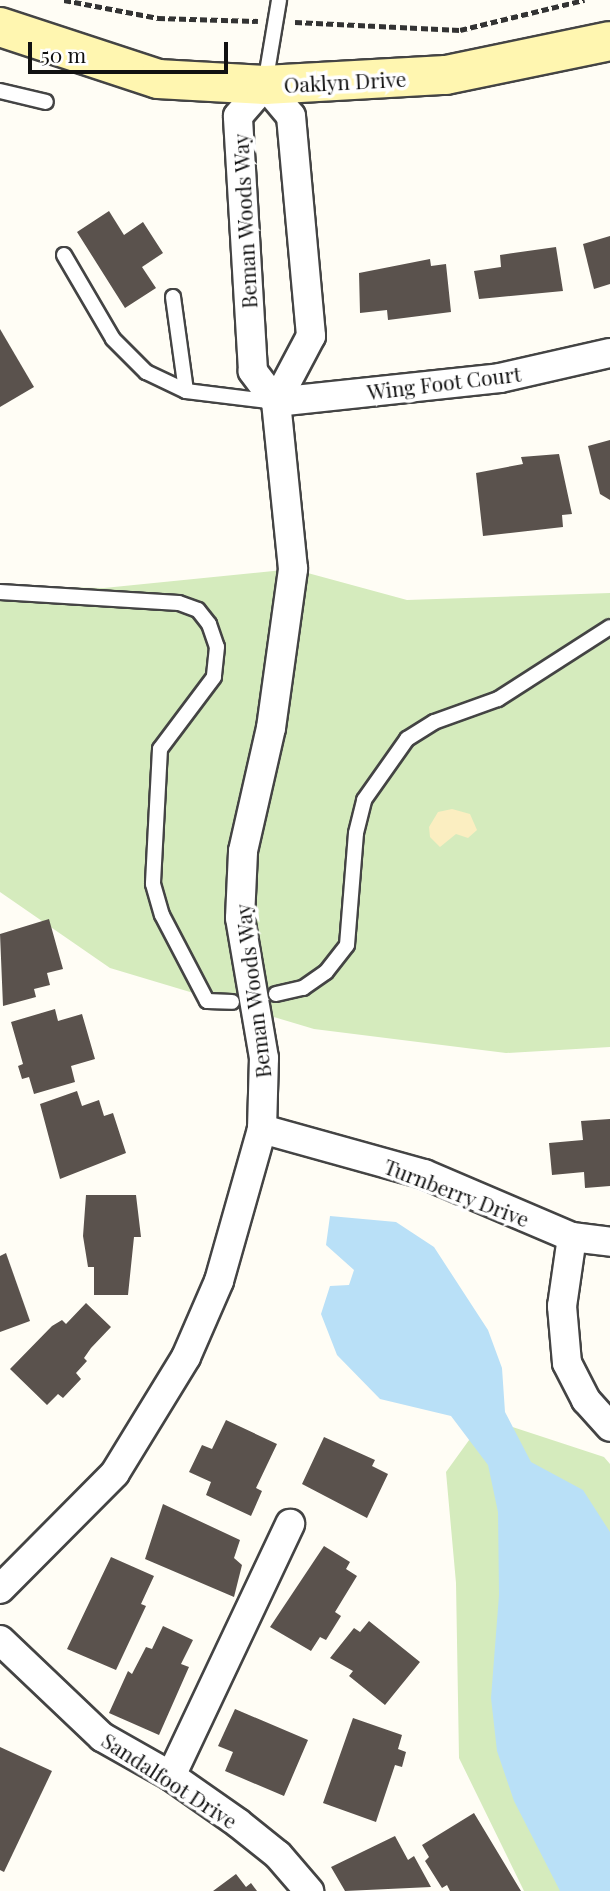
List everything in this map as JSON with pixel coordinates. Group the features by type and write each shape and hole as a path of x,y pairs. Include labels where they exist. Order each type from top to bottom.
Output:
{"street":[{"name":"Oaklyn Drive","path":"0,27 158,79 265,85 446,75 610,41"},
{"name":"Beman Woods Way","path":"0,1589 115,1473 186,1357 219,1281 262,1129 264,1058 240,918 243,850 271,728 293,569 276,402 253,371 239,116 265,85"},
{"path":"265,85 291,116 312,336 276,402"},
{"name":"Wing Foot Court","path":"276,402 500,377 610,353"},
{"name":"Turnberry Drive","path":"262,1129 424,1174 572,1237 610,1242"},
{"path":"572,1237 562,1306 568,1363 586,1400 610,1427"},
{"path":"171,1776 290,1524"},
{"name":"Sandalfoot Drive","path":"0,1640 102,1737 171,1776 278,1855 309,1891"}],"lane":[{"path":"265,85 279,0"},
{"path":"0,91 46,102"},
{"path":"64,255 113,339 146,372 186,391 276,402"},
{"path":"173,297 186,391"},
{"path":"0,592 179,603 198,610 209,624 217,647 214,677 160,749 153,884 162,915 207,1001 232,1002"},
{"path":"276,994 303,988 326,972 347,945 356,833 364,800 407,739 434,722 498,699 610,627"}],"path":[{"path":"64,0 158,18 460,30 584,0"}],"green space":[{"path":"293,569 407,600 610,593 610,1047 506,1053 314,1029 110,968 0,892 0,586 104,588"},
{"path":"485,1418 604,1457 610,1464 610,1891 524,1891 459,1758 456,1583 446,1472"}],"sand":[{"path":"452,809 470,814 477,830 468,838 456,834 440,847 430,837 429,827 438,812"}],"water":[{"path":"330,1216 396,1222 434,1247 488,1330 502,1368 505,1412 531,1462 583,1490 610,1532 610,1891 560,1891 514,1801 497,1751 491,1698 499,1595 498,1512 488,1465 451,1416 380,1399 337,1355 321,1314 330,1286 349,1285 354,1270 326,1245"}],"building":[{"path":"109,211 124,235 143,222 163,253 142,267 156,288 125,308 77,232"},
{"path":"610,236 610,284 594,289 583,244"},
{"path":"556,247 563,291 479,299 474,271 501,267 500,255"},
{"path":"430,259 431,266 446,264 451,312 388,320 387,310 360,313 359,273"},
{"path":"0,329 34,387 0,407"},
{"path":"610,440 610,500 600,494 588,446"},
{"path":"559,454 572,514 562,515 563,527 483,536 476,473 523,464 521,457"},
{"path":"49,919 63,969 47,973 50,985 34,989 36,997 3,1006 0,934"},
{"path":"55,1009 58,1021 82,1014 95,1059 71,1066 75,1082 34,1094 29,1077 22,1079 18,1066 23,1064 11,1022"},
{"path":"77,1091 82,1106 99,1100 104,1116 113,1113 126,1153 60,1179 40,1104"},
{"path":"610,1119 610,1186 585,1188 584,1172 552,1175 549,1143 583,1140 581,1121"},
{"path":"86,1195 136,1195 141,1237 134,1237 128,1295 94,1295 94,1267 88,1267 83,1236"},
{"path":"6,1253 30,1321 0,1332 0,1256"},
{"path":"86,1303 111,1327 84,1358 87,1361 76,1373 81,1379 63,1398 58,1394 47,1405 10,1369 52,1326 62,1320 66,1324"},
{"path":"226,1420 277,1444 256,1488 262,1491 251,1516 206,1495 211,1482 189,1472 202,1445 212,1449"},
{"path":"324,1437 375,1460 372,1466 388,1474 367,1518 302,1484"},
{"path":"163,1504 240,1540 234,1558 242,1565 234,1597 145,1559"},
{"path":"324,1546 350,1562 346,1569 357,1576 335,1612 341,1616 326,1640 320,1637 311,1651 270,1627"},
{"path":"111,1557 154,1576 141,1604 146,1606 116,1670 67,1649"},
{"path":"369,1621 420,1662 385,1705 349,1676 353,1671 330,1658 354,1628 360,1632"},
{"path":"163,1626 193,1640 181,1664 189,1667 159,1735 109,1713 128,1671 132,1674 146,1647 152,1649"},
{"path":"235,1709 308,1740 284,1796 225,1771 233,1752 218,1746"},
{"path":"353,1718 402,1735 398,1749 406,1752 402,1767 395,1765 376,1822 323,1803"},
{"path":"0,1747 52,1771 4,1872 0,1870"},
{"path":"474,1813 521,1891 450,1891 447,1885 442,1888 425,1861 429,1857 422,1845"},
{"path":"395,1836 408,1860 414,1856 431,1887 345,1891 331,1867"},
{"path":"236,1874 246,1887 251,1883 257,1891 213,1891"}]}
